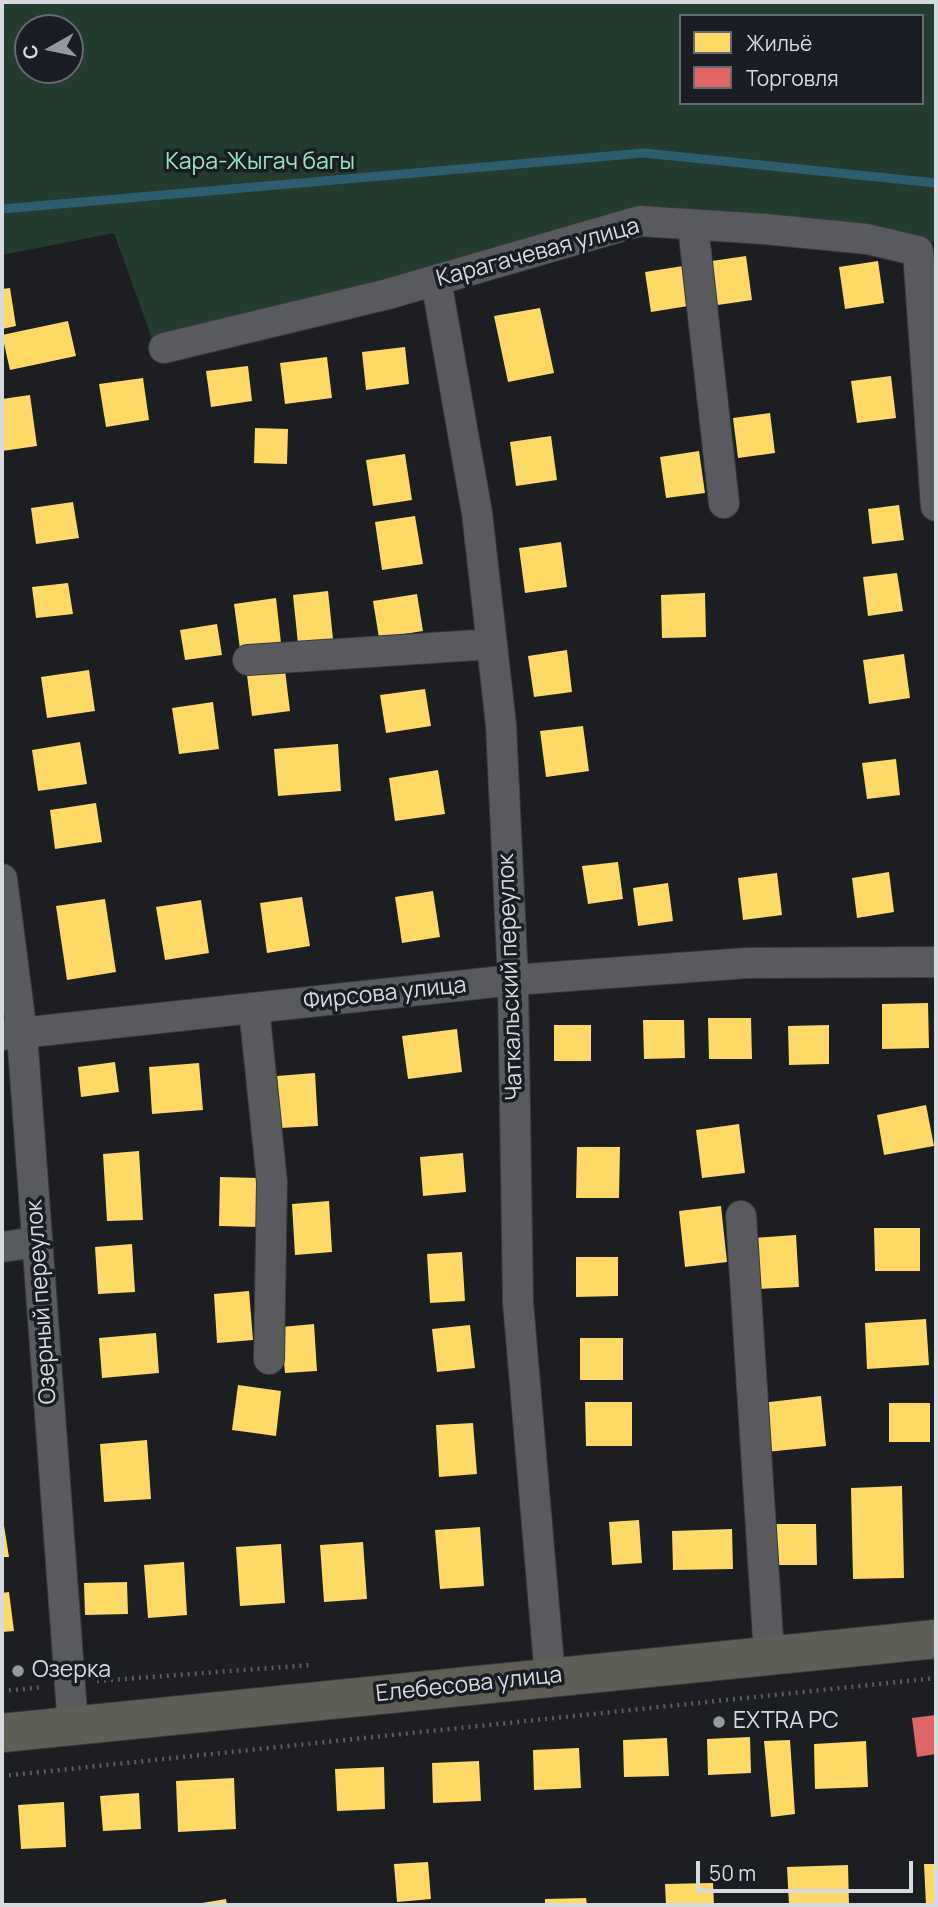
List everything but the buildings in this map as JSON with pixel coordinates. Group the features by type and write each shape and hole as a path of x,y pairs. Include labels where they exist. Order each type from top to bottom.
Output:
{"main road":[{"name":"Елебесова улица","path":"2,1733 936,1639"}],"street":[{"name":"Карагачевая улица","path":"164,348 388,294 640,222 765,229 867,239 918,251 934,427"},
{"path":"693,226 724,503"},
{"name":"Чаткальский переулок","path":"436,280 477,513 500,725 513,980 518,1302 550,1677"},
{"path":"934,427 936,506"},
{"path":"248,660 492,644"},
{"name":"Озерный переулок","path":"2,879 12,1034 37,1241 73,1726"},
{"name":"Фирсова улица","path":"12,1034 513,980 747,963 936,962"},
{"path":"254,1008 272,1182 269,1359"},
{"path":"741,1216 769,1654"},
{"path":"2,1247 37,1241"}],"path":[{"path":"2,1776 936,1678"}],"green space":[{"name":"Кара-Жыгач багы","path":"2,2 936,2 936,242 837,238 640,221 158,355 114,233 2,255"}],"waterway":[{"path":"2,209 644,153 936,183"}],"place":[{"name":"Озерка","path":"18,1671"},
{"name":"EXTRA PC","path":"719,1722"}]}
